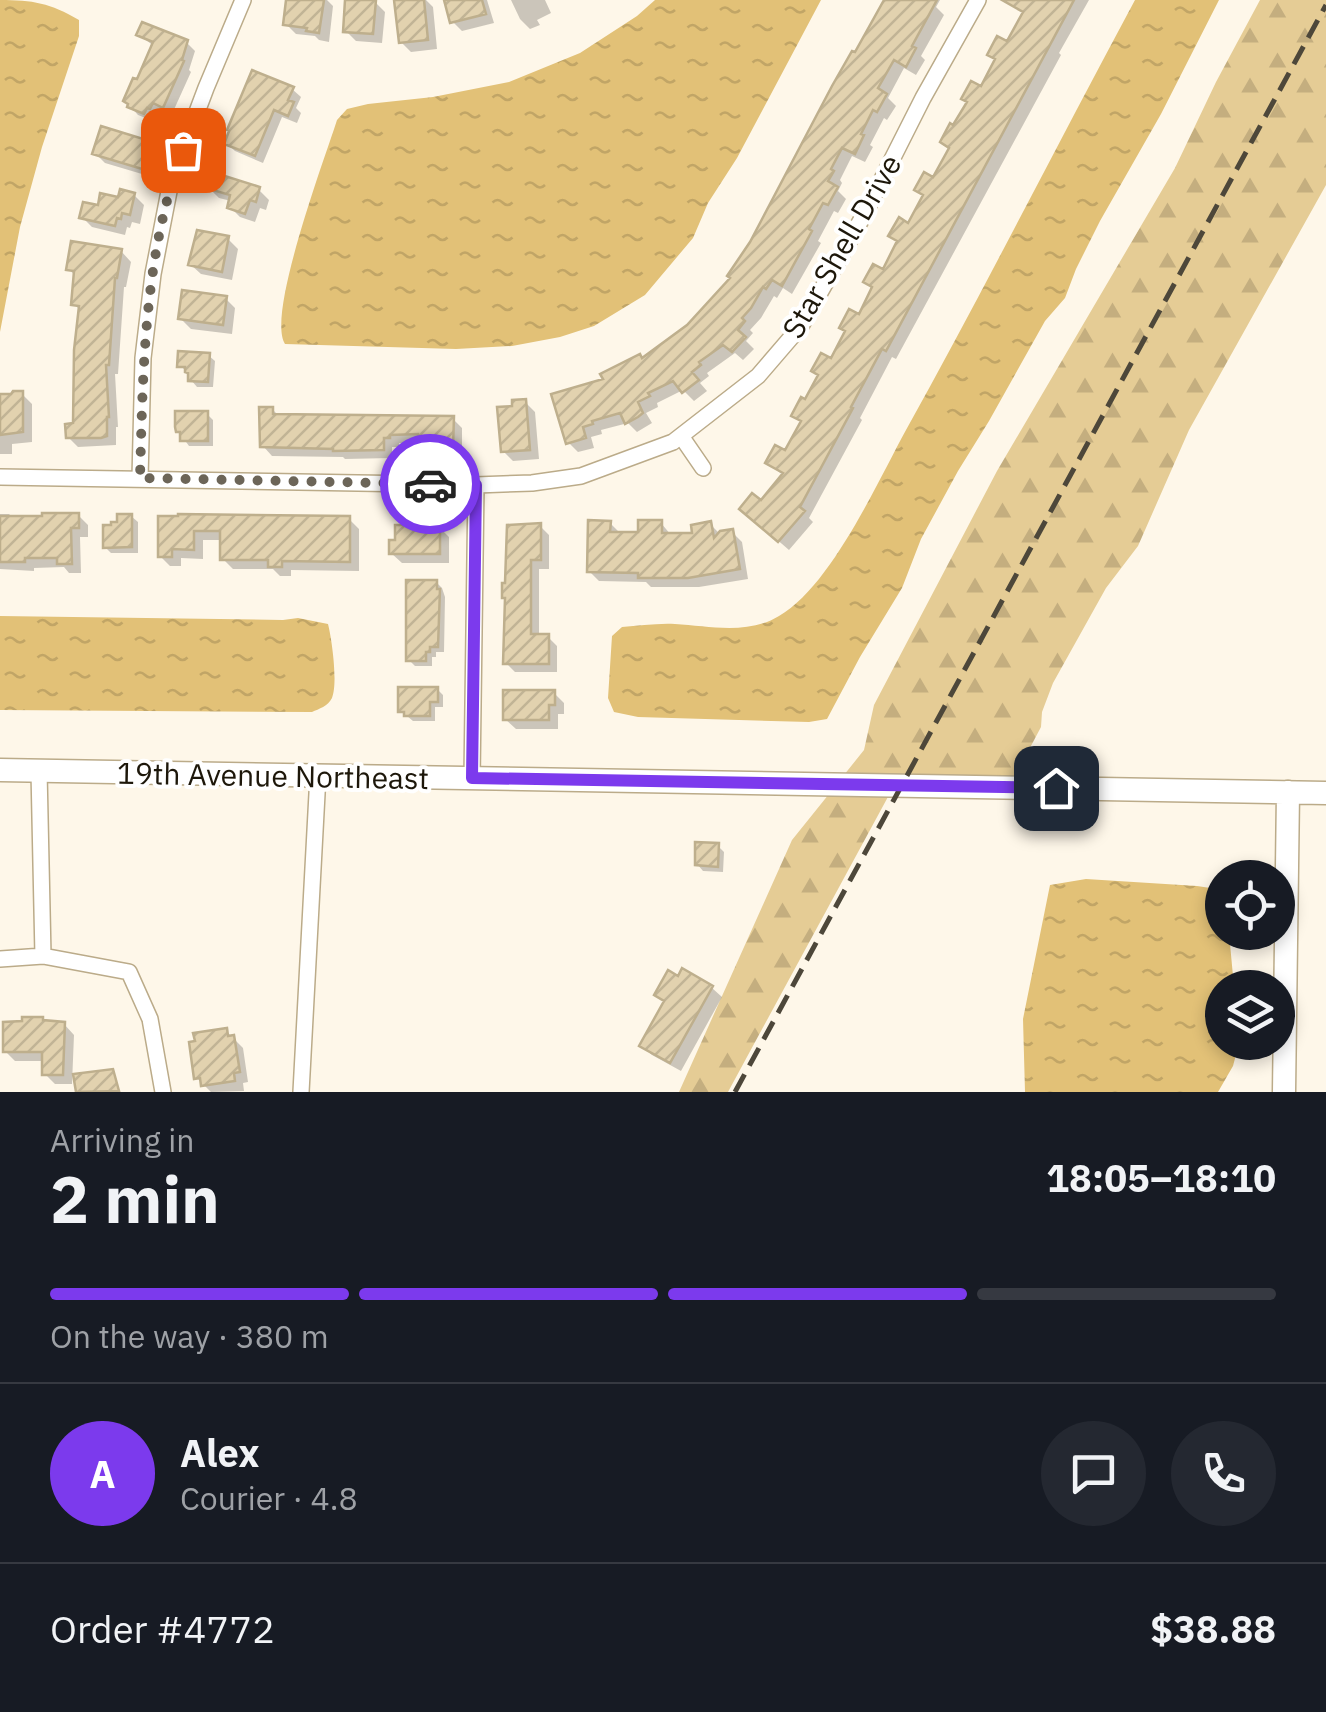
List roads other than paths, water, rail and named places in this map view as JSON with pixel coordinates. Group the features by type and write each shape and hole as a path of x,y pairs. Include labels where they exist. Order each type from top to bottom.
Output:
{"street":[{"path":"140,478 143,358 152,274 171,180 243,0"},
{"name":"Star Shell Drive","path":"0,477 532,483 581,476 673,442 758,376 801,326 978,0"},
{"path":"682,436 703,468"},
{"path":"472,778 476,485"},
{"name":"19th Avenue Northeast","path":"0,770 1326,793"},
{"path":"39,771 43,956"},
{"path":"301,1092 318,775"},
{"path":"1284,1092 1288,792"},
{"path":"0,959 43,956 130,972 150,1019 163,1092"}],"water":[{"path":"0,0 32,2 59,10 79,20 79,36 20,227 0,332"},
{"path":"655,0 821,0 737,158 708,203 693,238 645,295 594,326 512,346 456,349 285,344 281,328 290,270 337,120 347,109 509,82 580,53"},
{"path":"1135,0 1219,0 1100,221 1065,298 1045,321 958,471 921,539 902,588 827,719 809,722 638,717 614,712 608,698 612,636 622,627 754,626 779,616 817,582 867,504"},
{"path":"0,616 298,618 328,624 334,691 328,703 312,712 0,710"},
{"path":"1086,879 1205,887 1205,950 1231,950 1232,970 1205,970 1205,1060 1235,1060 1218,1092 1025,1092 1023,1019 1050,885"}],"railway":[{"path":"735,1092 1326,5"}]}
